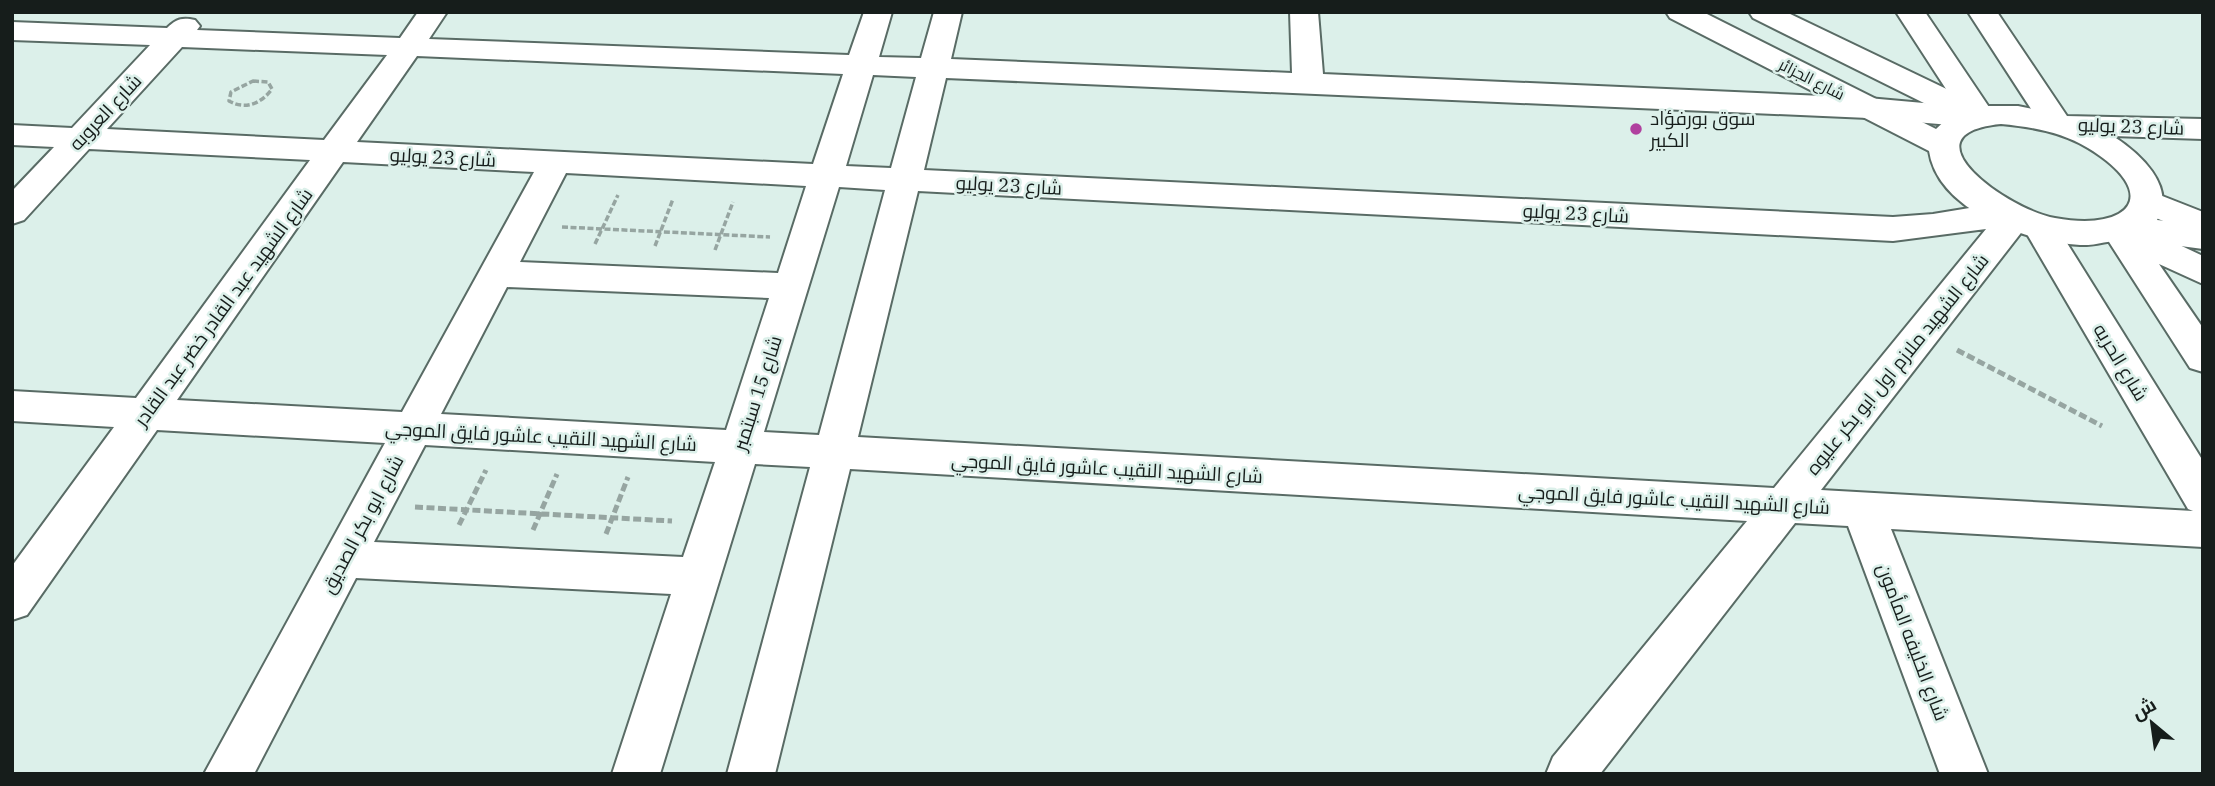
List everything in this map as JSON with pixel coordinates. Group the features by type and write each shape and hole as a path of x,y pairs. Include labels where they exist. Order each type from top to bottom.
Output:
{"street":[{"name":"شارع العروبه","path":"12,212 197,12"},
{"name":"شارع الشهيد عبد القادر خضر عبد القادر","path":"12,601 433,12"},
{"name":"شارع 15 سبتمبر","path":"636,774 878,12"},
{"path":"751,774 948,12"},
{"path":"1304,12 1308,83"},
{"name":"شارع الجزائر","path":"1679,12 1945,146"},
{"name":"شارع الجزائر","path":"1763,12 1976,117"},
{"path":"1910,12 1976,117"},
{"path":"1982,12 2057,123"},
{"path":"12,31 1308,83 1868,108 1976,117 2014,115 2057,123 2082,132 2121,157 2136,172 2144,186 2147,201 2141,217 2122,230"},
{"path":"1976,117 1953,128 1945,146 1946,159 1967,188 2020,220 2083,234 2122,230 2203,237"},
{"name":"شارع 23 يوليو","path":"2057,123 2203,129"},
{"name":"شارع 23 يوليو","path":"12,135 1893,229 2020,220"},
{"name":"شارع ابو بكر الصديق","path":"228,774 556,162"},
{"path":"2147,201 2203,226"},
{"name":"شارع الشهيد ملازم اول ابو بكر عليوه","path":"1570,774 1922,332 2020,220"},
{"name":"شارع الحريه","path":"2020,220 2203,498"},
{"path":"2122,230 2203,271"},
{"path":"2122,230 2203,358"},
{"path":"495,274 791,286"},
{"name":"شارع الشهيد النقيب عاشور فايق الموجي","path":"12,406 2203,529"},
{"name":"شارع الخليفه المأمون","path":"1863,510 1964,774"},
{"path":"344,559 699,577"}],"path":[{"path":"261,80 268,82 272,89 264,99 240,106 233,104 228,97 244,83 261,80"},
{"path":"581,277 631,166"},
{"path":"641,279 685,169"},
{"path":"703,283 743,172"},
{"path":"522,225 806,239"},
{"path":"1922,332 2102,426"},
{"path":"440,563 504,434"},
{"path":"516,568 573,438"},
{"path":"592,571 642,442"},
{"path":"372,505 716,523"}],"place":[{"name":"سوق بورفؤاد الكبير","path":"1636,129"}]}
